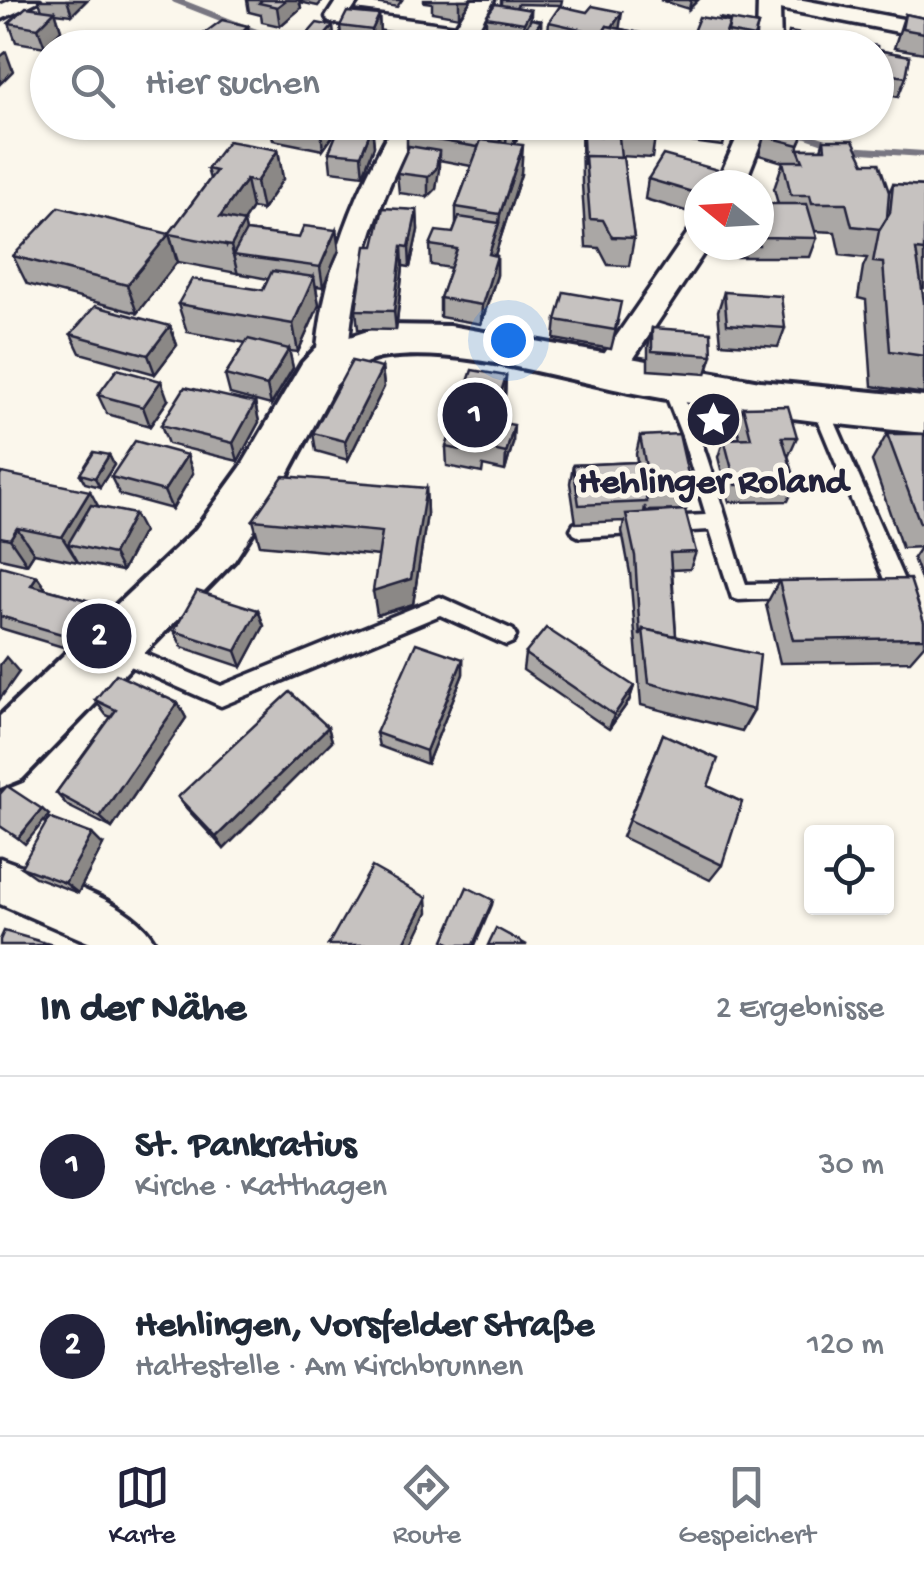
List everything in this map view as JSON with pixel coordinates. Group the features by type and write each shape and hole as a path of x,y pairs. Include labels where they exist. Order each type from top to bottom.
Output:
{"main road":[{"path":"0,758 112,649 240,513 306,394 332,360 354,350 412,340 504,350 670,385 822,408 924,415"}],"street":[{"path":"0,12 29,0"},
{"path":"348,0 337,17 403,30"},
{"path":"465,30 483,0"},
{"path":"769,30 769,0 924,30"},
{"path":"332,360 332,324 354,247 400,140"},
{"path":"736,170 749,140"},
{"path":"609,371 684,260"},
{"path":"0,880 117,940"}],"lane":[{"path":"670,385 697,443 714,520 739,592 818,590"},
{"path":"822,408 887,589 910,617"},
{"path":"580,529 714,520"},
{"path":"112,649 220,696 440,606 506,636"}],"building":[{"path":"286,0 277,7 259,3"},
{"path":"495,4 531,10 524,23 486,17"},
{"path":"560,6 587,12 592,6 622,12 612,27 604,30 549,22"},
{"path":"26,7 55,11 38,28 9,23"},
{"path":"347,12 379,15 372,30 340,26"},
{"path":"905,14 924,18 924,33 902,29"},
{"path":"699,17 730,22 727,30 694,30"},
{"path":"531,19 541,21 535,30 525,30"},
{"path":"222,20 248,26 244,30 208,30"},
{"path":"719,20 758,25 756,30 728,30 730,22"},
{"path":"317,23 333,26 330,30 311,30"},
{"path":"894,53 910,56 906,77 894,75"},
{"path":"334,140 367,140 361,155 329,152"},
{"path":"437,140 481,140 478,147"},
{"path":"481,140 523,145 500,214 456,207"},
{"path":"583,140 619,140 621,157 585,156 584,165"},
{"path":"824,140 853,140 864,163 879,163 889,192 887,218 880,229 852,226 846,203 812,203 810,195 791,195 783,161 803,161 798,149 825,149"},
{"path":"228,141 278,150 256,182 246,180 220,217 244,222 231,246 169,234 216,171 207,169"},
{"path":"409,146 439,151 436,169 428,177 397,173"},
{"path":"663,155 718,170 684,170 684,190 648,179"},
{"path":"585,156 623,157 634,238 612,237 603,220 590,219"},
{"path":"893,184 924,186 924,251 916,250 924,302 924,356 890,351 883,263 873,262 879,231 890,213"},
{"path":"774,204 807,204 817,238 774,237"},
{"path":"59,207 169,234 127,285 13,256"},
{"path":"383,208 417,210 409,247 402,246 394,311 356,310 366,246 374,246"},
{"path":"459,217 499,223 489,254 497,256 482,305 440,298 457,249 430,245 436,231 453,233"},
{"path":"304,226 336,230 320,267 233,255 246,231 299,238"},
{"path":"272,271 314,277 293,324 178,304 192,279 263,290"},
{"path":"564,292 621,302 615,330 556,320"},
{"path":"724,292 781,296 785,328 727,324"},
{"path":"95,306 170,326 148,355 71,334"},
{"path":"652,328 711,332 712,355 652,351"},
{"path":"248,339 289,349 267,386 225,375"},
{"path":"352,361 382,368 345,441 313,433"},
{"path":"117,369 161,381 143,407 98,395"},
{"path":"472,370 506,376 492,421 514,425 506,453 484,448 482,454 446,447"},
{"path":"185,387 255,403 233,443 161,425"},
{"path":"788,406 797,437 782,437 796,483 736,485 724,439 751,438 743,407"},
{"path":"679,434 692,492 651,493 640,436"},
{"path":"887,434 924,434 924,522 920,523"},
{"path":"135,441 187,455 164,491 111,477"},
{"path":"94,452 109,455 95,478 80,474"},
{"path":"638,462 647,502 579,505 573,465"},
{"path":"2,473 90,491 62,537 17,528 10,539 0,537"},
{"path":"283,476 426,488 411,579 373,591 382,532 253,520"},
{"path":"91,505 134,514 113,554 68,544"},
{"path":"685,510 696,552 670,553 676,636 643,629 640,636 635,556 626,514"},
{"path":"1,566 37,576 31,585 97,603 75,638 0,616"},
{"path":"910,579 924,622 924,638 793,640 779,581"},
{"path":"197,591 258,610 236,651 174,631"},
{"path":"546,628 634,686 614,715 525,654"},
{"path":"643,629 760,655 754,710 649,683"},
{"path":"416,643 463,659 426,751 376,733"},
{"path":"116,674 178,703 100,817 56,793 116,710 95,700"},
{"path":"290,692 328,727 216,837 178,797"},
{"path":"663,734 718,759 708,786 742,802 722,865 629,820"},
{"path":"7,786 42,809 18,838 0,826 0,794"},
{"path":"49,818 92,834 65,883 21,867"},
{"path":"372,867 427,898 403,945 328,945"},
{"path":"467,887 493,900 473,945 453,945 444,940"},
{"path":"496,928 527,945 488,945"},
{"path":"4,931 53,945 0,945"}],"waterway":[{"path":"175,0 251,30"},
{"path":"821,140 832,144"},
{"path":"847,149 924,154"}],"place":[{"name":"St. Pankratius","path":"475,415"},
{"name":"Hehlinger Roland","path":"713,420"},
{"name":"Hehlingen, Vorsfelder Straße","path":"99,636"}]}
